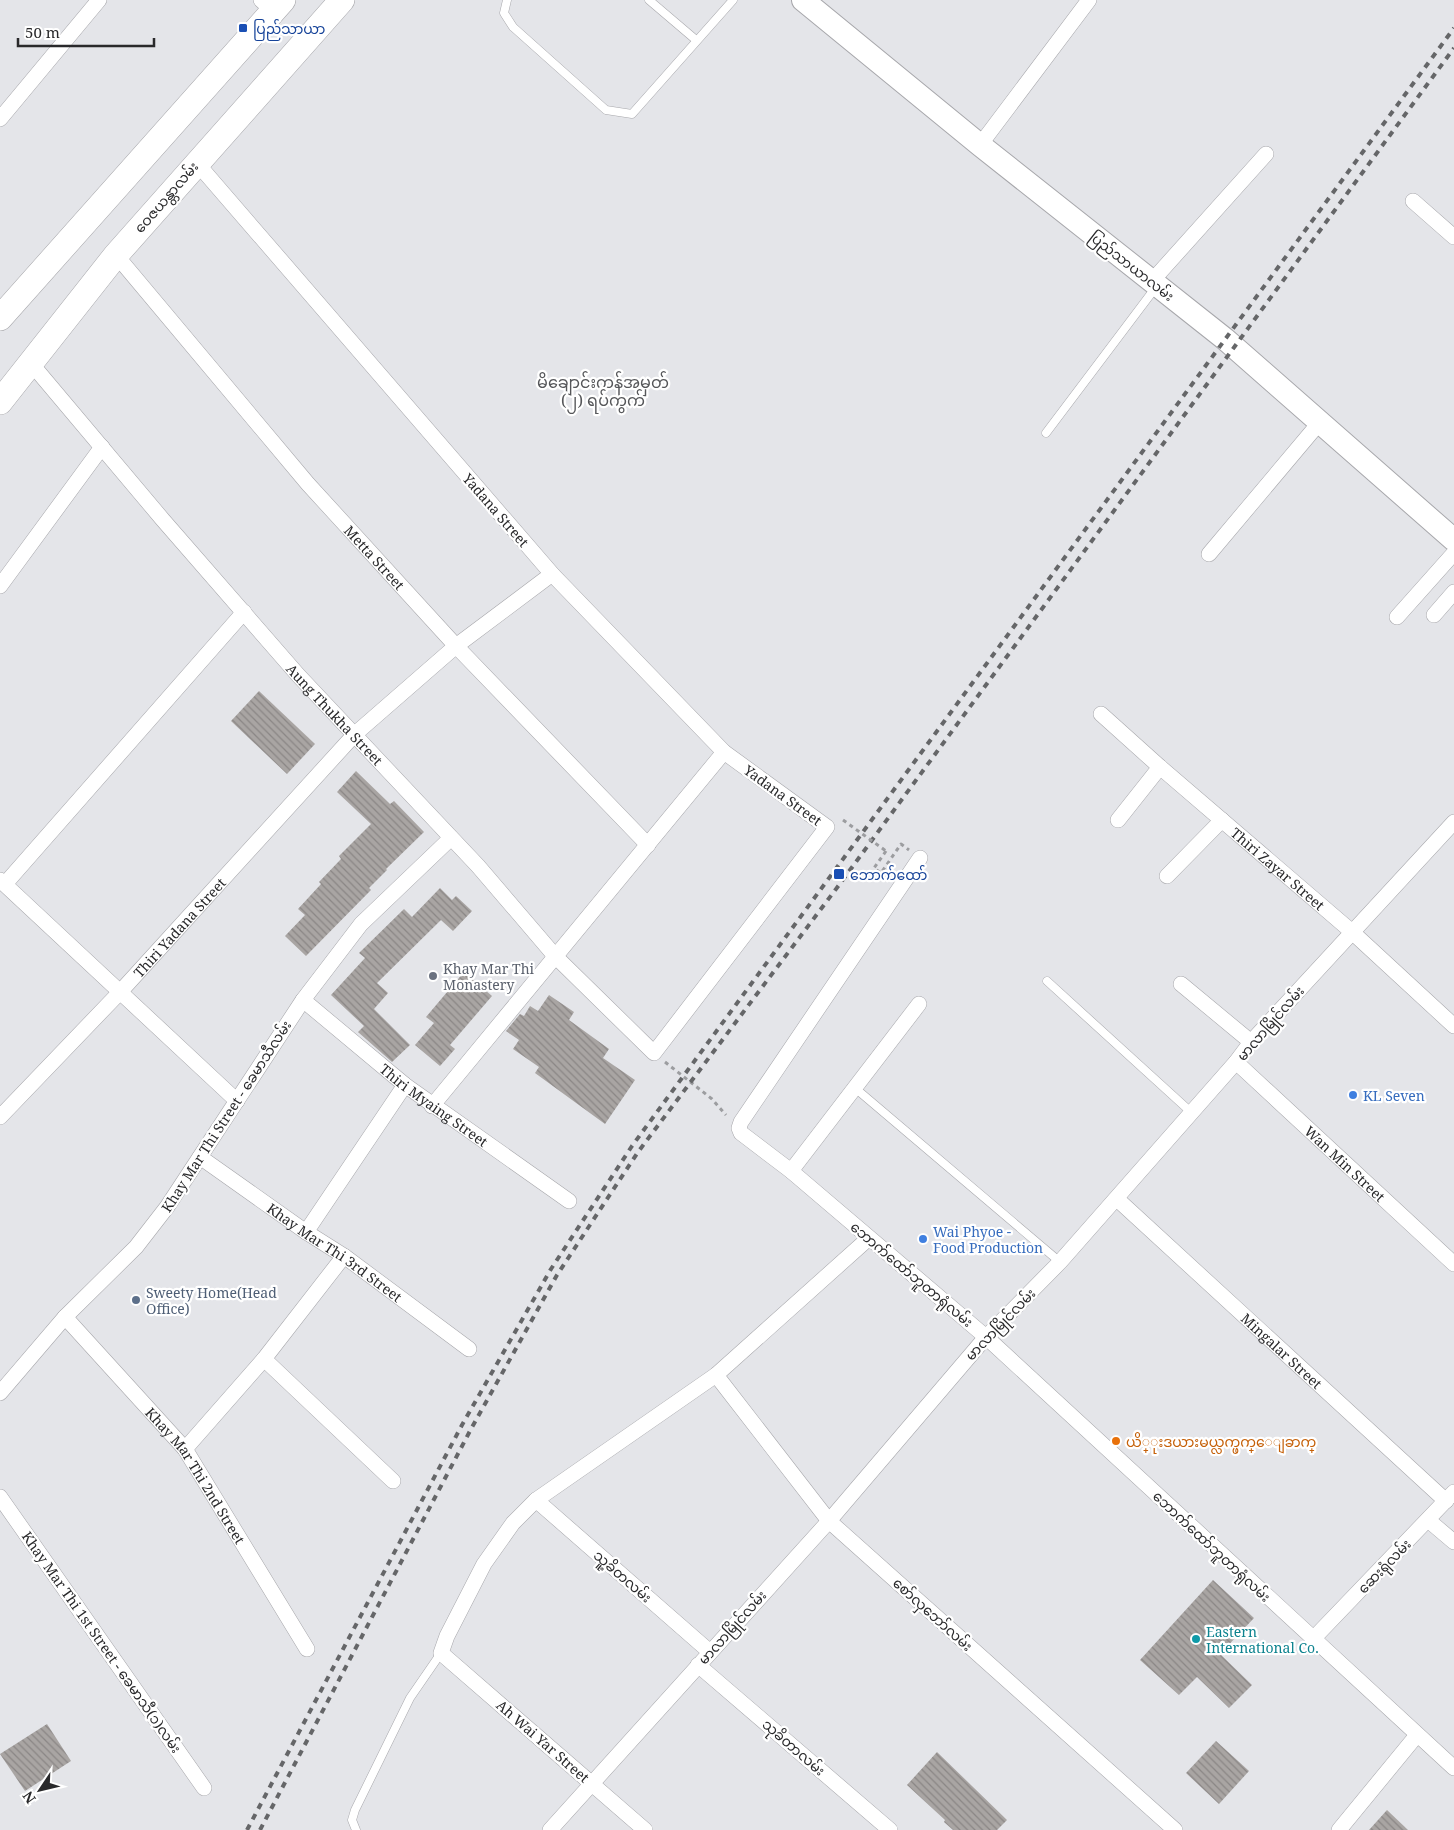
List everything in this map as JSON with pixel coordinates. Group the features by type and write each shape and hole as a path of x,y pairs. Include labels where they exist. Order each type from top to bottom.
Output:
{"main road":[{"name":"ဝေဇယန္တာလမ်း","path":"0,402 116,255 196,162 342,0"},
{"path":"1,313 272,4"}],"street":[{"path":"0,119 99,0"},
{"name":"ပြည်သာယာလမ်း","path":"803,0 980,145 1230,343 1454,540"},
{"path":"980,145 1089,0"},
{"path":"1154,283 1266,154"},
{"name":"Yadana Street","path":"196,162 552,574 724,752 827,827 654,1053"},
{"path":"1413,200 1454,237"},
{"name":"Metta Street","path":"116,255 308,484 456,646 648,845"},
{"name":"Aung Thukha Street","path":"30,362 298,675 478,866 555,956 654,1053"},
{"path":"1209,554 1320,422"},
{"path":"0,586 102,447"},
{"path":"1397,617 1454,553"},
{"name":"Thiri Yadana Street","path":"0,1117 5,1100 121,991 355,734 456,646 552,574"},
{"path":"1434,614 1454,592"},
{"path":"237,1101 2,882 244,612"},
{"name":"Thiri Zayar Street","path":"1101,714 1351,931 1454,1026"},
{"path":"432,1106 724,752"},
{"path":"1118,820 1160,767"},
{"path":"1167,876 1222,820"},
{"name":"မာလာမြိုင်လမ်း","path":"550,1830 828,1521 986,1337 1060,1262 1192,1113 1251,1042 1351,931 1454,822"},
{"name":"Khay Mar Thi Street - ခေမာသီလမ်း","path":"0,1393 65,1317 136,1248 167,1207 303,1000 362,924 451,838"},
{"path":"739,1128 741,1122 920,858"},
{"path":"1181,984 1251,1042"},
{"name":"Thiri Myaing Street","path":"303,1000 405,1086 569,1202"},
{"path":"791,1171 920,1004"},
{"name":"Wan Min Street","path":"1236,1062 1454,1264"},
{"path":"306,1232 405,1086"},
{"name":"ဘောက်ထော်ဘူတာရုံလမ်း","path":"739,1128 742,1133 791,1171 986,1337 1454,1768"},
{"name":"Khay Mar Thi 3rd Street","path":"200,1157 306,1232 344,1256 469,1348"},
{"name":"Mingalar Street","path":"1117,1199 1450,1497"},
{"path":"441,1653 447,1636 484,1564 513,1524 536,1500 716,1375 869,1238"},
{"path":"185,1449 264,1359 344,1256"},
{"name":"Khay Mar Thi 2nd Street","path":"65,1317 185,1449 307,1649"},
{"path":"264,1359 393,1481"},
{"name":"စော်လှဘော်လမ်း","path":"716,1375 828,1521 1175,1830"},
{"name":"Khay Mar Thi 1st Street - ခေမာသီ(၁)လမ်း","path":"0,1497 204,1788"},
{"name":"ဆေးရုံလမ်း","path":"1313,1639 1450,1497"},
{"name":"သူ့ခိတလမ်း","path":"536,1500 710,1652"},
{"path":"1428,1520 1454,1542"},
{"name":"Ah Wai Yar Street","path":"441,1653 645,1830"},
{"name":"သုခိတာလမ်း","path":"698,1665 890,1830"},
{"path":"1339,1830 1417,1735"}],"lane":[{"path":"507,0 504,13 513,27 606,110 622,114 632,114 733,0"},
{"path":"649,0 696,40"},
{"path":"1046,433 1154,283"},
{"path":"1047,981 1192,1113"},
{"path":"855,1088 1060,1262"},
{"path":"356,1830 352,1820 355,1810 410,1698 441,1653"}],"path":[{"path":"843,820 886,851 874,868 881,873 902,844 920,858"},
{"path":"654,1053 712,1099 739,1128"}],"building":[{"path":"259,691 315,744 287,774 231,721"},
{"path":"356,771 390,804 394,801 424,832 386,869 369,888 371,890 306,956 285,936 305,915 298,909 321,884 319,882 341,859 339,856 371,824 337,792"},
{"path":"440,888 452,900 456,896 472,911 453,931 441,920 377,983 388,993 374,1009 410,1045 392,1062 358,1032 364,1026 331,995 365,958 359,953 404,909 412,917"},
{"path":"464,972 492,996 450,1045 455,1049 440,1066 415,1045 434,1023 426,1017"},
{"path":"549,995 574,1012 569,1020 609,1049 603,1058 635,1080 605,1124 535,1073 539,1067 513,1049 519,1040 506,1031 520,1014 524,1016 530,1006 538,1011"},
{"name":"Eastern International Co.","path":"1213,1580 1254,1618 1220,1654 1252,1685 1229,1708 1197,1677 1179,1695 1140,1660"},
{"path":"47,1724 71,1761 25,1791 0,1754"},
{"path":"1216,1741 1249,1771 1219,1804 1186,1773"},
{"path":"937,1752 1007,1820 997,1830 953,1830 944,1822 945,1820 907,1785"},
{"path":"1387,1810 1408,1830 1369,1830"}],"railway":[{"path":"247,1830 462,1425 551,1269 632,1146 1454,28"},
{"path":"260,1830 471,1429 557,1275 638,1152 839,885 1454,48"}],"place":[{"name":"ပြည်သာယာ","path":"243,28"},
{"name":"ဘောက်ထော်","path":"839,874"},
{"name":"Khay Mar Thi Monastery","path":"433,976"},
{"name":"KL Seven","path":"1353,1095"},
{"name":"Wai Phyoe - Food Production","path":"923,1239"},
{"name":"Sweety Home(Head Office)","path":"136,1300"},
{"name":"ယိ္ုးဒယားမယ္လက္ဖက္ေျခာက္","path":"1116,1441"},
{"name":"Eastern International Co.","path":"1196,1639"}],"district":[{"name":"မိချောင်းကန်အမှတ် (၂) ရပ်ကွက်","path":"603,391"}]}
